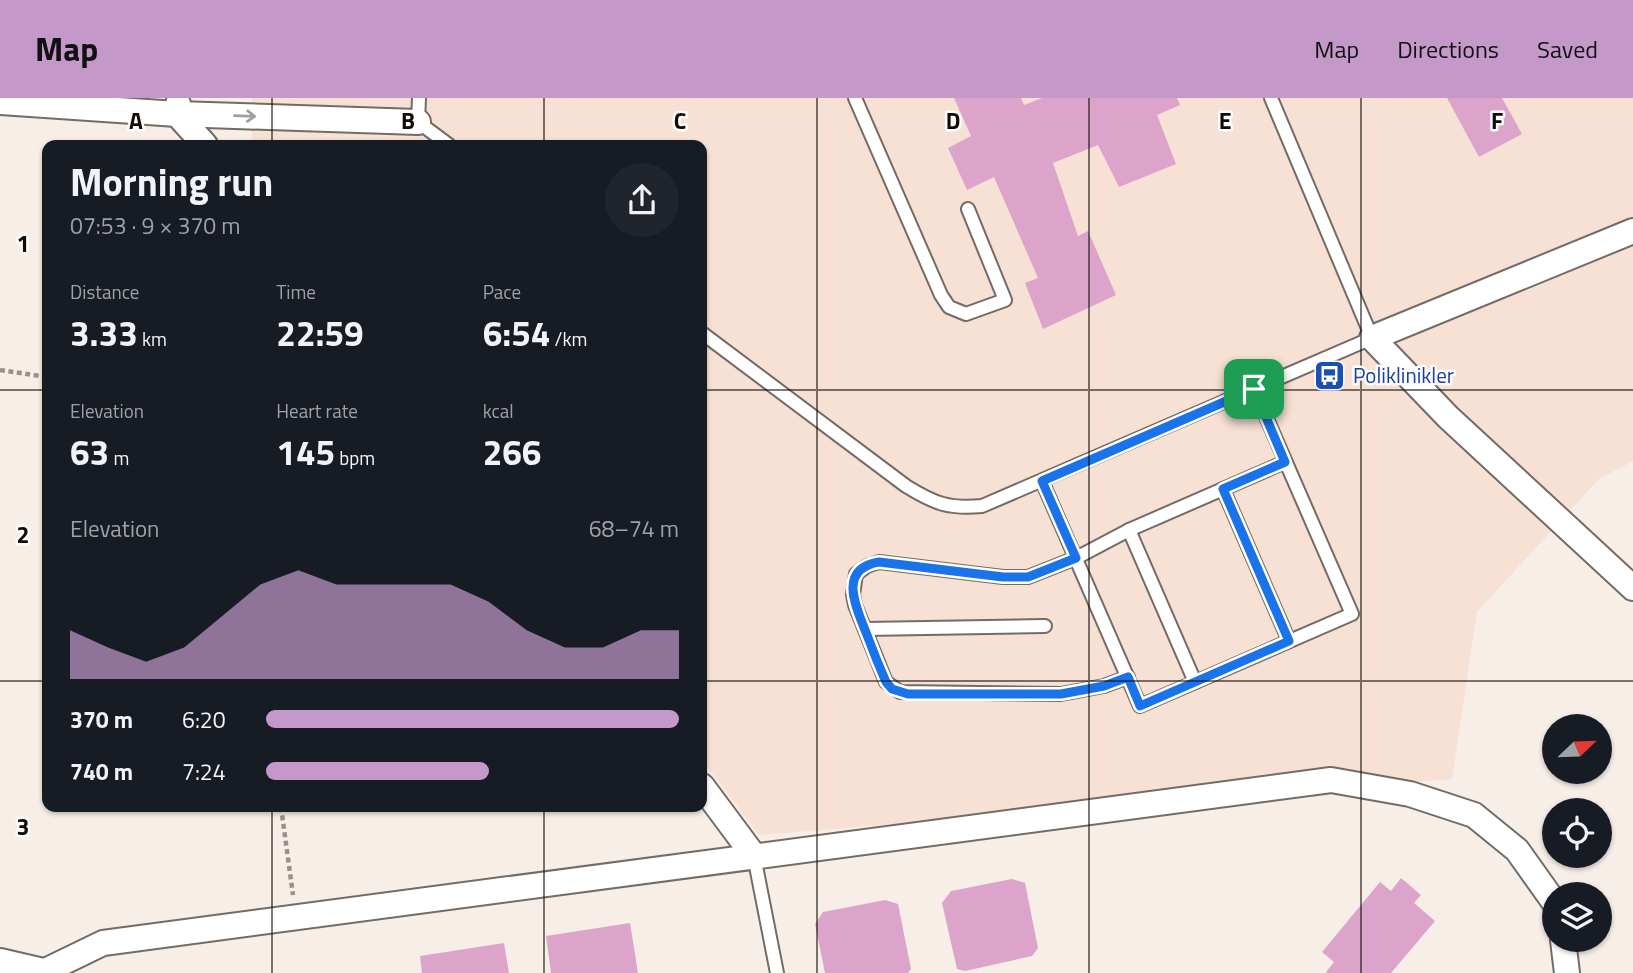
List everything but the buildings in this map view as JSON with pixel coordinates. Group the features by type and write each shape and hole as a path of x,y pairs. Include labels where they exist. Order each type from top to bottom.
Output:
{"street":[{"path":"0,102 419,110"},
{"path":"177,106 201,140"},
{"path":"1633,232 1372,338 1448,417 1633,588"},
{"path":"0,961 42,972 103,943 1331,780 1410,794 1474,815 1517,850 1542,885"},
{"path":"707,793 754,856"},
{"path":"1564,952 1567,973"}],"lane":[{"path":"855,98 941,295 949,307 967,314 1004,300 968,209"},
{"path":"707,337 906,486 932,502 957,508 982,506 1042,481 1372,338 1271,98"},
{"path":"419,110 445,140"},
{"path":"1042,481 1140,706 1352,614 1254,389"},
{"path":"1128,677 1104,686 1061,694 908,694 892,689 886,682 855,605 856,573 872,564 1028,577 1076,558 1129,530 1285,462"},
{"path":"1223,489 1289,641"},
{"path":"1129,530 1195,682"},
{"path":"864,629 1045,626"},
{"path":"754,856 777,973"}],"path":[{"path":"0,370 42,376"},
{"path":"282,812 296,917"}],"shaded area":[{"path":"252,98 1633,98 1633,461 1599,479 1477,612 1452,779 759,835 707,767 707,140 252,140"}],"place":[{"name":"Poliklinikler","path":"1330,375"}],"route":[{"path":"1254,389 1285,462 1223,489 1289,641 1140,706 1128,677 1104,686 1061,694 908,694 892,689 886,682 855,605 853,595 856,573 861,569 879,562 1003,577 1028,577 1076,558 1042,481 1254,389"}]}
